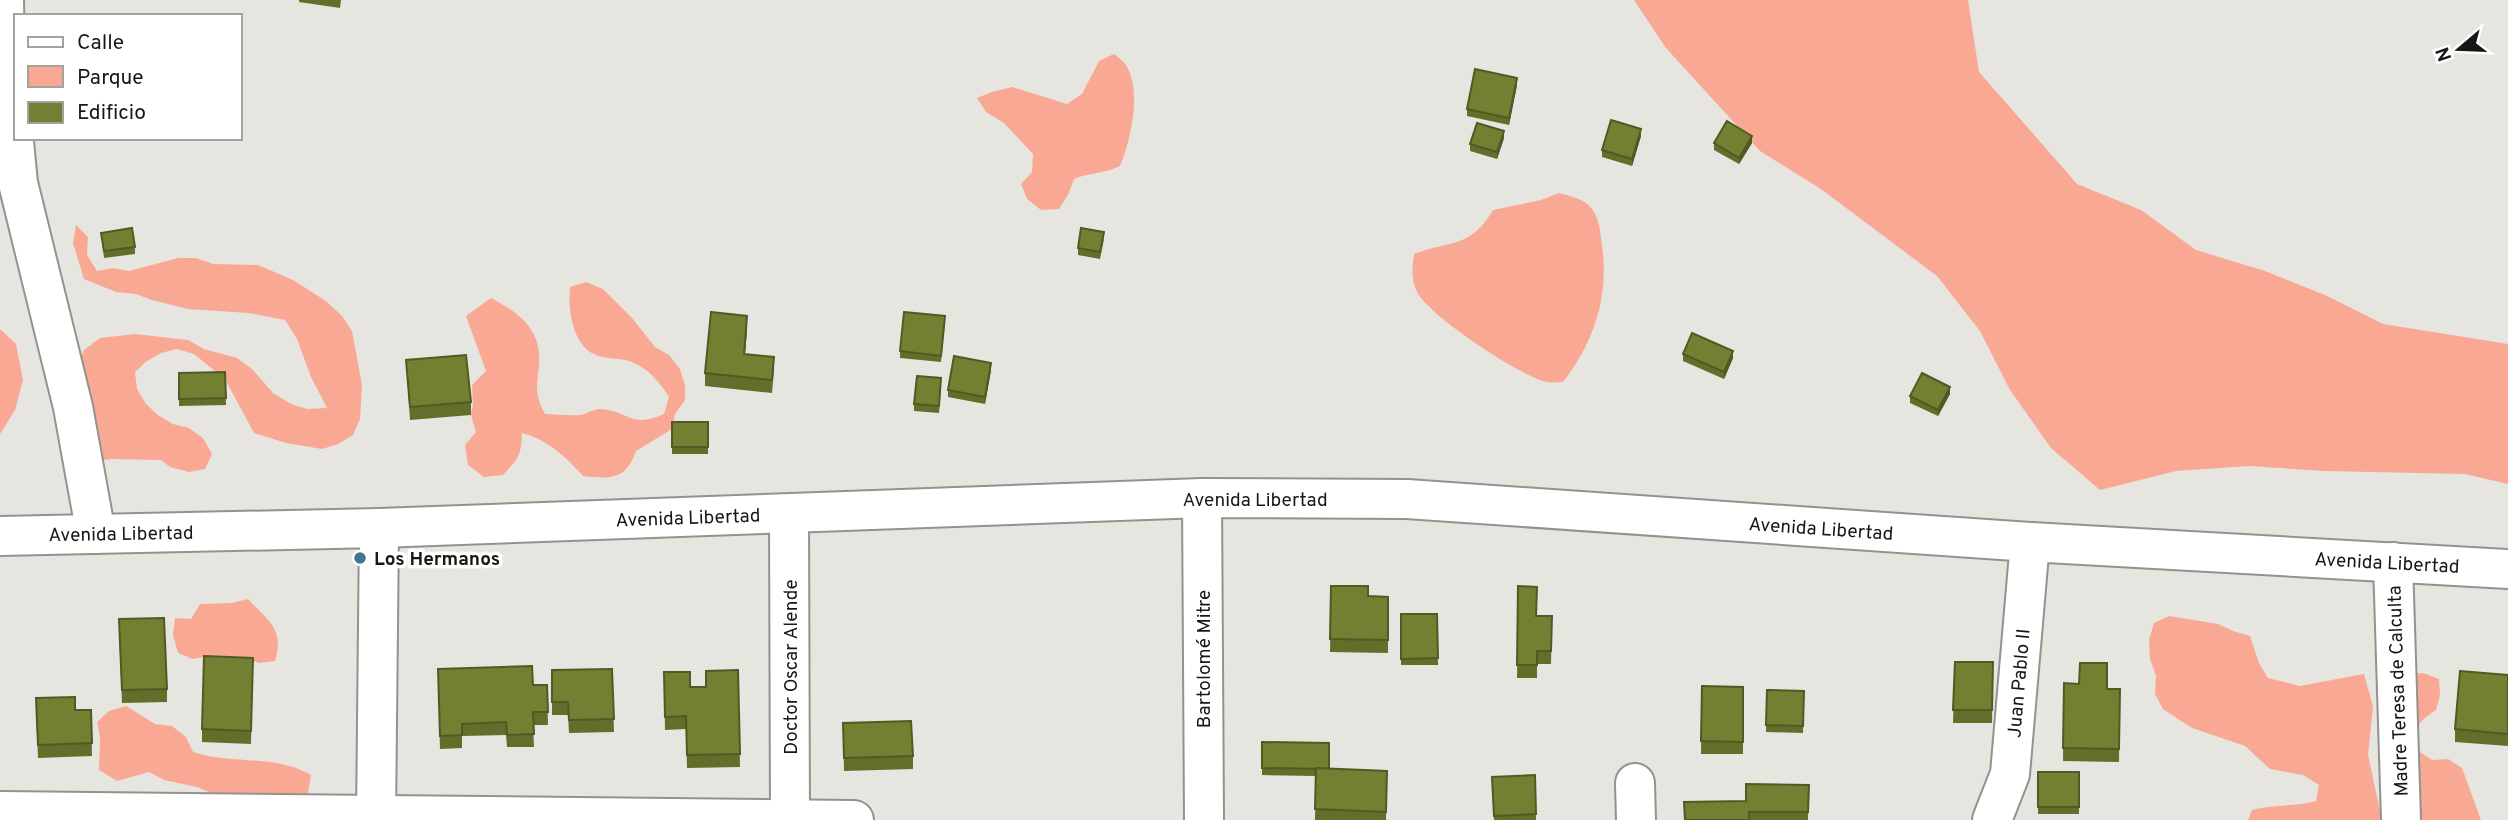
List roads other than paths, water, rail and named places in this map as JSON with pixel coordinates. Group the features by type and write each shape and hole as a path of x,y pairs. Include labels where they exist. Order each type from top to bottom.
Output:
{"street":[{"path":"4,0 5,50 18,183 73,407 96,534"},
{"name":"Avenida Libertad","path":"0,536 379,528 1202,498 1407,499 2030,542 2508,569"},
{"name":"Bartolomé Mitre","path":"1202,498 1204,820"},
{"name":"Doctor Oscar Alende","path":"789,514 790,820"},
{"path":"376,817 379,528"},
{"name":"Juan Pablo II","path":"1992,820 2010,774 2030,542"},
{"name":"Madre Teresa de Calculta","path":"2393,562 2401,820"},
{"path":"0,811 854,820"}],"place":[{"name":"Los Hermanos","path":"360,558"}]}
